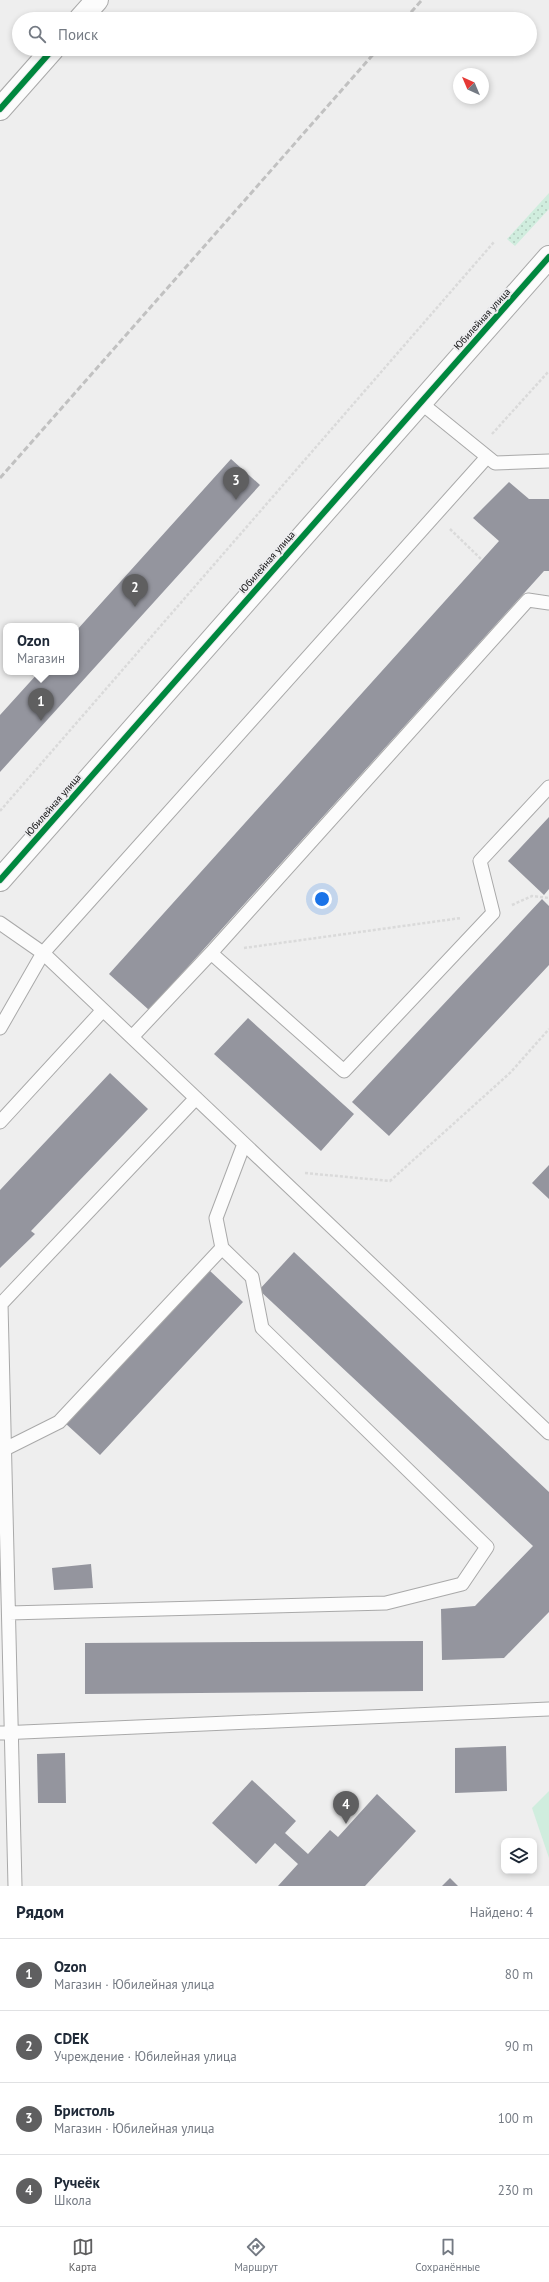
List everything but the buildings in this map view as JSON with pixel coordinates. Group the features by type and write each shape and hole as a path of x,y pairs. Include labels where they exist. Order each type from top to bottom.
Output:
{"street":[{"path":"86,12 97,0"},
{"path":"0,109 47,56"},
{"name":"Юбилейная улица","path":"0,880 421,403 541,273 549,257"}],"lane":[{"path":"421,403 495,463 549,462"},
{"path":"0,1028 43,953 487,457"},
{"path":"132,1037 211,953 528,600 549,604"},
{"path":"211,953 344,1071 493,913 480,861 549,787"},
{"path":"0,923 43,953 549,1433"},
{"path":"0,1122 103,1010"},
{"path":"15,1886 6,1733 9,1613 1,1304 196,1098"},
{"path":"9,1613 386,1603 462,1584 487,1546 262,1328 252,1277 222,1248 216,1218 244,1144"},
{"path":"5,1449 59,1422 222,1248"},
{"path":"6,1733 549,1709"}],"path":[{"path":"0,811 494,242"},
{"path":"435,515 482,560"},
{"path":"211,953 493,913 532,896 549,898"},
{"path":"303,1173 390,1181 511,1072 549,1029"}],"green space":[{"path":"549,193 549,209 515,246 507,239"},
{"path":"549,1791 549,1858 532,1808"}],"railway":[{"path":"411,12 422,0"},
{"path":"0,478 372,56"}],"cycle path":[{"path":"0,109 47,56"},
{"path":"0,880 549,257"}],"place":[{"name":"Бристоль","path":"236,500"},
{"name":"CDEK","path":"135,607"},
{"name":"Ozon","path":"41,721"},
{"name":"Ручеёк","path":"346,1824"}]}
